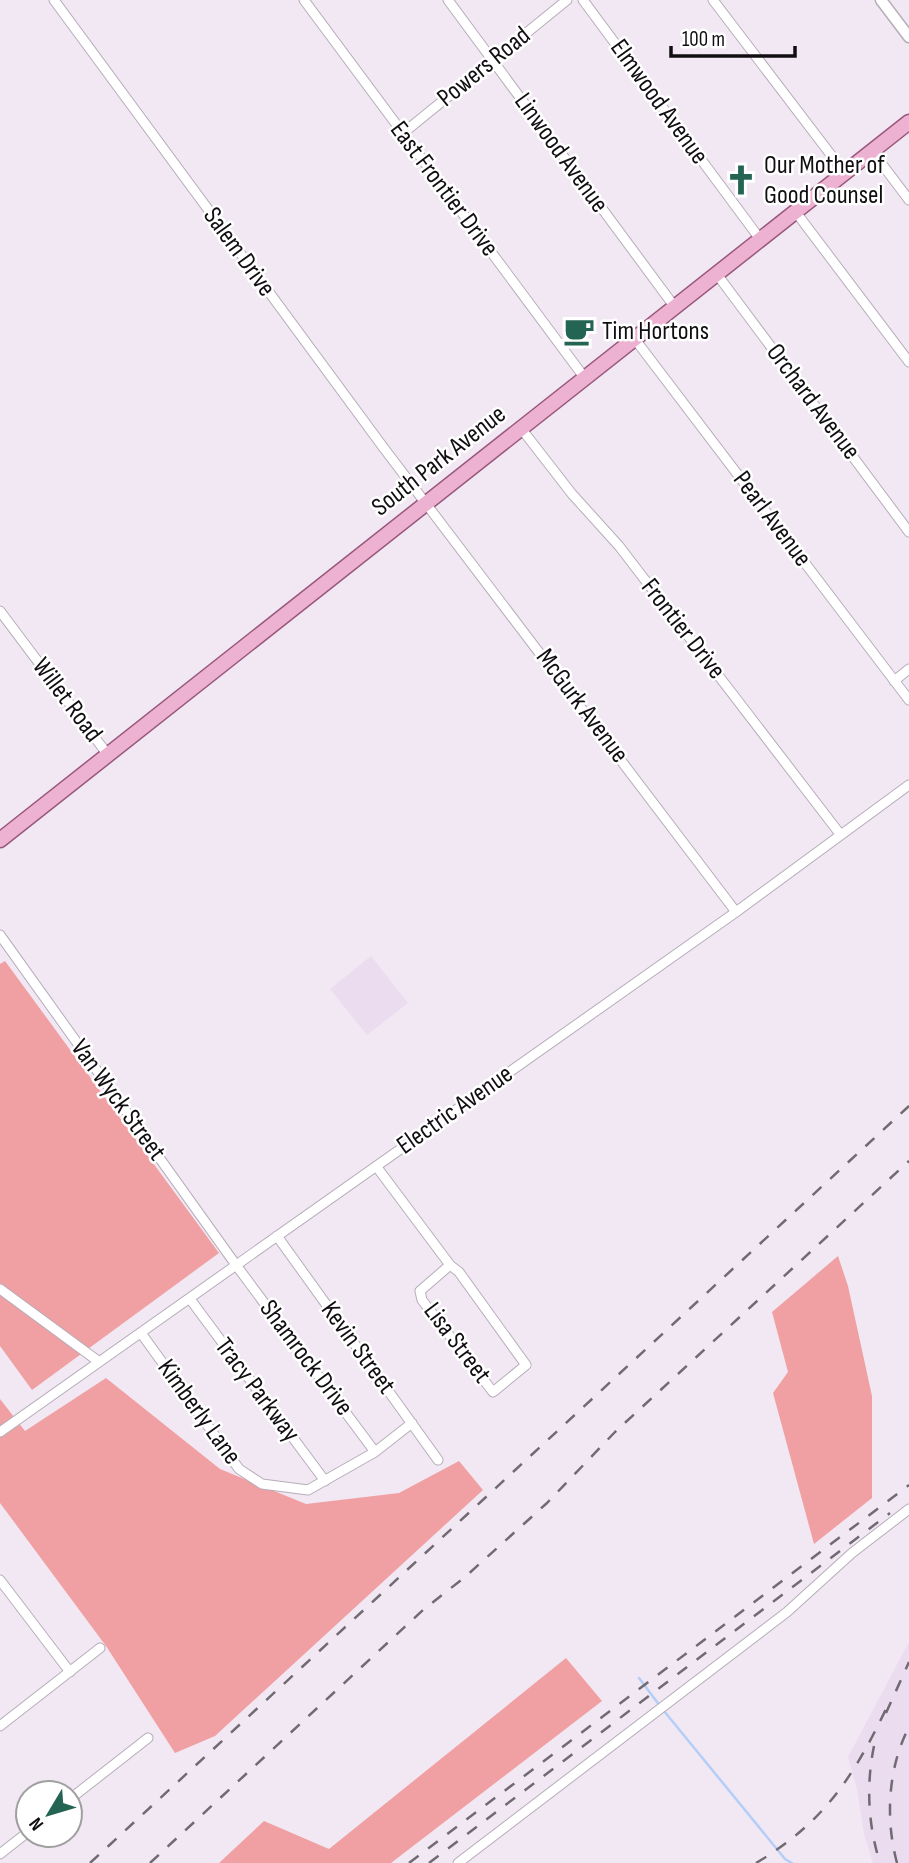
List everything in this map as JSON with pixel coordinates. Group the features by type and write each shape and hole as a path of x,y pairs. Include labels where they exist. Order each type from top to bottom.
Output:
{"main road":[{"name":"South Park Avenue","path":"0,840 909,122"}],"street":[{"name":"Salem Drive","path":"54,0 426,502"},
{"name":"East Frontier Drive","path":"304,0 584,377"},
{"name":"Linwood Avenue","path":"447,0 674,306"},
{"name":"Powers Road","path":"402,134 566,0"},
{"name":"Elmwood Avenue","path":"583,0 760,239"},
{"path":"713,0 844,172"},
{"path":"881,0 909,37"},
{"path":"872,151 909,201"},
{"path":"795,211 909,362"},
{"name":"Orchard Avenue","path":"716,273 909,532"},
{"name":"Pearl Avenue","path":"634,338 909,700"},
{"name":"Frontier Drive","path":"520,427 572,494 619,546 840,834"},
{"name":"McGurk Avenue","path":"426,502 736,912"},
{"name":"Willet Road","path":"0,611 108,755"},
{"path":"894,681 909,670"},
{"name":"Electric Avenue","path":"0,1432 736,912 909,785"},
{"name":"Van Wyck Street","path":"0,935 236,1265"},
{"path":"376,1166 450,1265"},
{"name":"Kevin Street","path":"277,1236 438,1460"},
{"name":"Shamrock Drive","path":"236,1265 375,1452"},
{"name":"Lisa Street","path":"450,1265 459,1272 527,1365 493,1392 422,1300 421,1291 426,1283 450,1265"},
{"path":"0,1289 98,1361"},
{"name":"Tracy Parkway","path":"190,1299 325,1481"},
{"name":"Kimberly Lane","path":"141,1333 239,1469 262,1484 308,1490 375,1452 412,1423"},
{"path":"458,1863 787,1612 852,1553 909,1509"},
{"path":"0,1580 70,1672"},
{"path":"0,1726 100,1648"},
{"path":"84,1788 148,1738"},
{"path":"0,1854 14,1843"}],"shaded area":[{"path":"371,956 408,1003 367,1035 330,989"},
{"path":"5,961 219,1253 32,1390 0,1346 0,964"},
{"path":"838,1256 848,1286 872,1396 872,1498 814,1544 773,1393 788,1372 772,1312"},
{"path":"106,1378 220,1469 306,1504 399,1493 459,1461 483,1490 215,1736 175,1753 106,1646 0,1503 0,1399 25,1431"},
{"path":"909,1642 909,1863 873,1863 864,1834 857,1789 848,1757"},
{"path":"566,1658 602,1701 391,1863 219,1863 264,1821 329,1849"}],"waterway":[{"path":"639,1678 660,1706"},
{"path":"664,1711 785,1859 792,1863"}],"railway":[{"path":"90,1863 909,1106"},
{"path":"150,1863 423,1610 465,1577 547,1503 615,1432 909,1161"},
{"path":"409,1863 909,1485"},
{"path":"429,1863 890,1513"},
{"path":"886,1713 909,1662"},
{"path":"756,1863 801,1831 835,1795 863,1754 888,1705"},
{"path":"897,1863 891,1829 891,1793 897,1759 909,1727"},
{"path":"874,1746 870,1805 880,1863"}],"place":[{"name":"Our Mother of Good Counsel","path":"741,180"},
{"name":"Tim Hortons","path":"579,331"}]}
